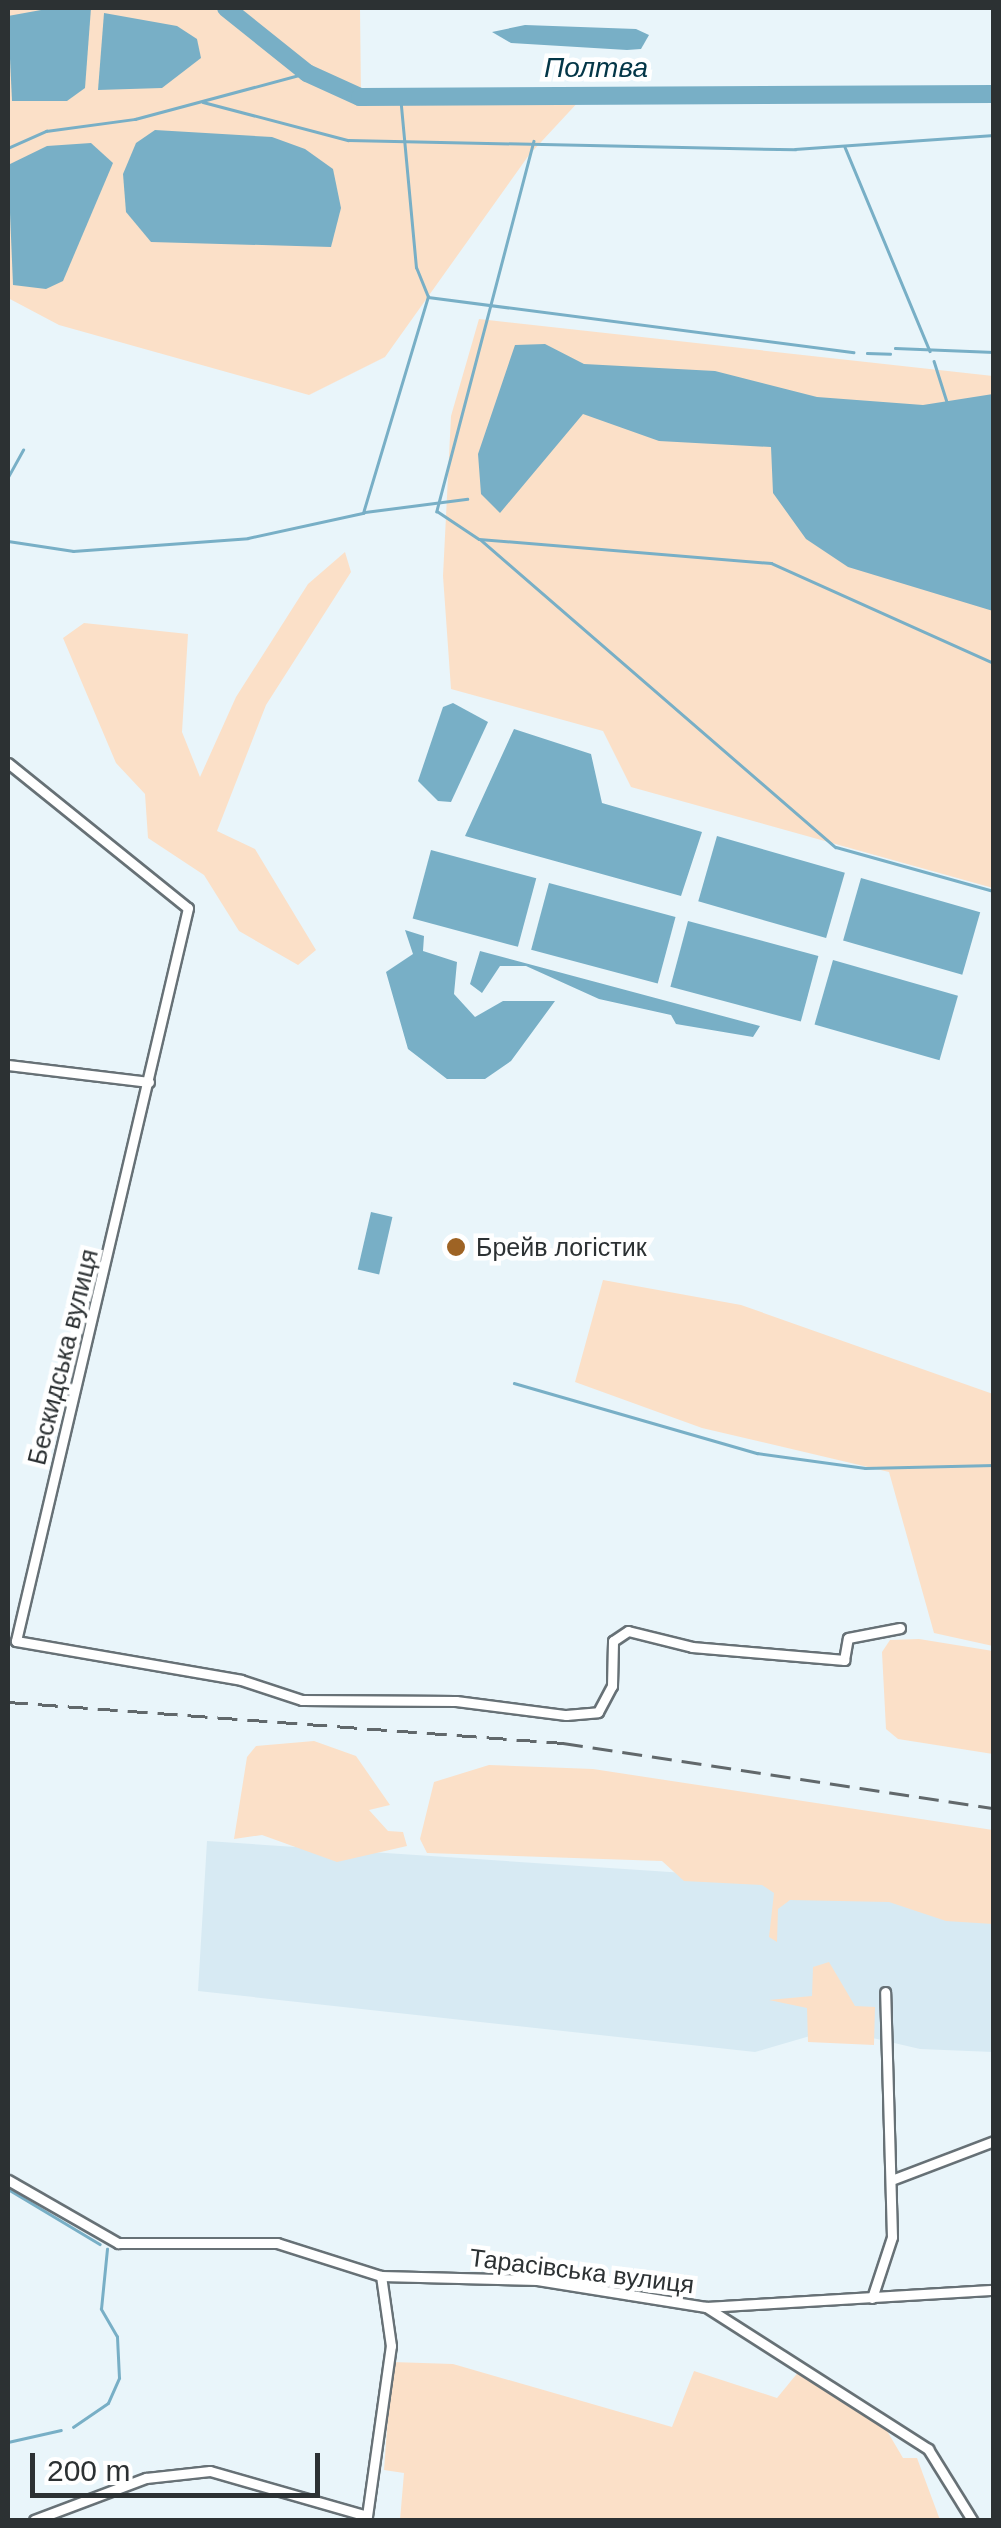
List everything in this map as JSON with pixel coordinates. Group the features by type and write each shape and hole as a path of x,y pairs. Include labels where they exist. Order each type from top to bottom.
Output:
{"street":[{"name":"Бескидська вулиця","path":"8,763 188,908 16,1641 240,1680 302,1700 456,1701 566,1714 598,1712 612,1686 613,1641 628,1630 692,1647 844,1660 848,1638 900,1628"},
{"path":"8,1065 149,1082"},
{"path":"8,1612 20,1613"},
{"path":"872,2298 892,2238 894,2180 886,1992"},
{"path":"894,2180 994,2140"},
{"name":"Тарасівська вулиця","path":"8,2180 118,2242 277,2243 382,2276 537,2280 706,2307 994,2290"},
{"path":"34,2520 187,2471 298,2491 353,2520 368,2516 390,2361 382,2276"},
{"path":"706,2307 928,2449 972,2520"}],"shaded area":[{"path":"8,8 360,8 361,97 581,99 529,155 385,357 309,395 59,325 8,298"},
{"path":"479,319 993,376 993,888 631,787 603,731 451,689 443,576 451,416"},
{"path":"345,552 351,572 266,705 217,831 255,849 316,950 298,965 239,931 204,875 148,838 145,794 116,763 63,638 84,623 188,634 182,732 200,777 236,697 308,584"},
{"path":"603,1280 741,1305 993,1394 993,1646 934,1633 889,1472 702,1428 575,1382"},
{"path":"919,1639 993,1651 993,1754 898,1739 886,1729 882,1652 890,1640"},
{"path":"314,1741 356,1756 390,1805 369,1810 388,1831 403,1832 407,1846 337,1862 262,1835 234,1839 247,1757 256,1746"},
{"path":"489,1765 593,1769 993,1830 993,1924 946,1921 889,1902 790,1900 778,1909 777,1942 769,1937 774,1893 762,1885 684,1881 662,1861 427,1853 420,1839 434,1782"},
{"path":"207,1841 730,1876 993,1914 993,2052 920,2049 834,2029 755,2052 198,1991"},
{"path":"829,1962 855,2006 875,2007 874,2045 808,2042 807,2008 769,2000 812,1996 813,1967"},
{"path":"392,2362 453,2364 672,2427 694,2371 777,2398 800,2370 883,2424 903,2458 917,2458 940,2520 400,2520 404,2473 384,2470"}],"water":[{"path":"52,8 91,8 85,88 67,101 12,101 8,16"},
{"path":"104,13 177,26 197,39 201,58 162,88 98,90"},
{"path":"525,25 636,29 649,35 641,49 627,50 511,43 492,32"},
{"path":"155,130 272,137 305,149 333,169 341,208 331,247 151,242 126,212 123,174 136,143"},
{"path":"91,143 113,163 63,281 46,289 13,285 8,165 47,146"},
{"path":"545,344 584,364 715,371 817,397 923,405 993,394 993,611 848,567 806,539 773,493 771,447 659,441 583,414 500,513 481,494 478,454 515,345"},
{"path":"453,703 488,722 451,802 438,801 418,781 443,707"},
{"path":"514,729 591,754 602,803 702,832 681,896 465,836"},
{"path":"717,836 845,873 826,938 698,901"},
{"path":"431,850 536,878 518,947 413,919"},
{"path":"861,878 980,912 962,975 843,940"},
{"path":"549,883 676,917 658,984 531,950"},
{"path":"688,921 818,956 801,1022 670,987"},
{"path":"405,930 424,936 423,951 457,962 454,994 475,1017 503,1001 555,1001 511,1061 485,1079 447,1079 408,1049 386,972 413,954"},
{"path":"480,951 760,1026 753,1037 676,1024 671,1015 599,999 526,966 500,966 482,993 470,984"},
{"path":"833,960 958,996 939,1060 815,1024"},
{"path":"371,1212 392,1217 379,1274 358,1269"}],"waterway":[{"name":"Полтва","path":"226,8 307,73 360,97 994,94"},
{"path":"8,148 46,131 135,119 307,73"},
{"path":"8,541 73,551 248,538 363,513 428,297 416,268 400,97"},
{"path":"203,102 348,140 795,149 994,135"},
{"path":"534,141 437,511 479,539 771,563 994,663"},
{"path":"845,147 930,351"},
{"path":"428,297 853,352"},
{"path":"895,348 994,352"},
{"path":"867,353 890,354"},
{"path":"934,361 947,402"},
{"path":"8,477 23,450"},
{"path":"365,512 467,499"},
{"path":"481,540 836,847 994,891"},
{"path":"514,1383 757,1453 865,1468 994,1465"},
{"path":"8,2189 100,2244"},
{"path":"73,2427 108,2403 119,2378 117,2337 101,2309 107,2249"},
{"path":"8,2442 61,2430"}],"railway":[{"path":"8,1702 563,1743 994,1808"}],"place":[{"name":"Брейв логістик","path":"456,1247"}]}
